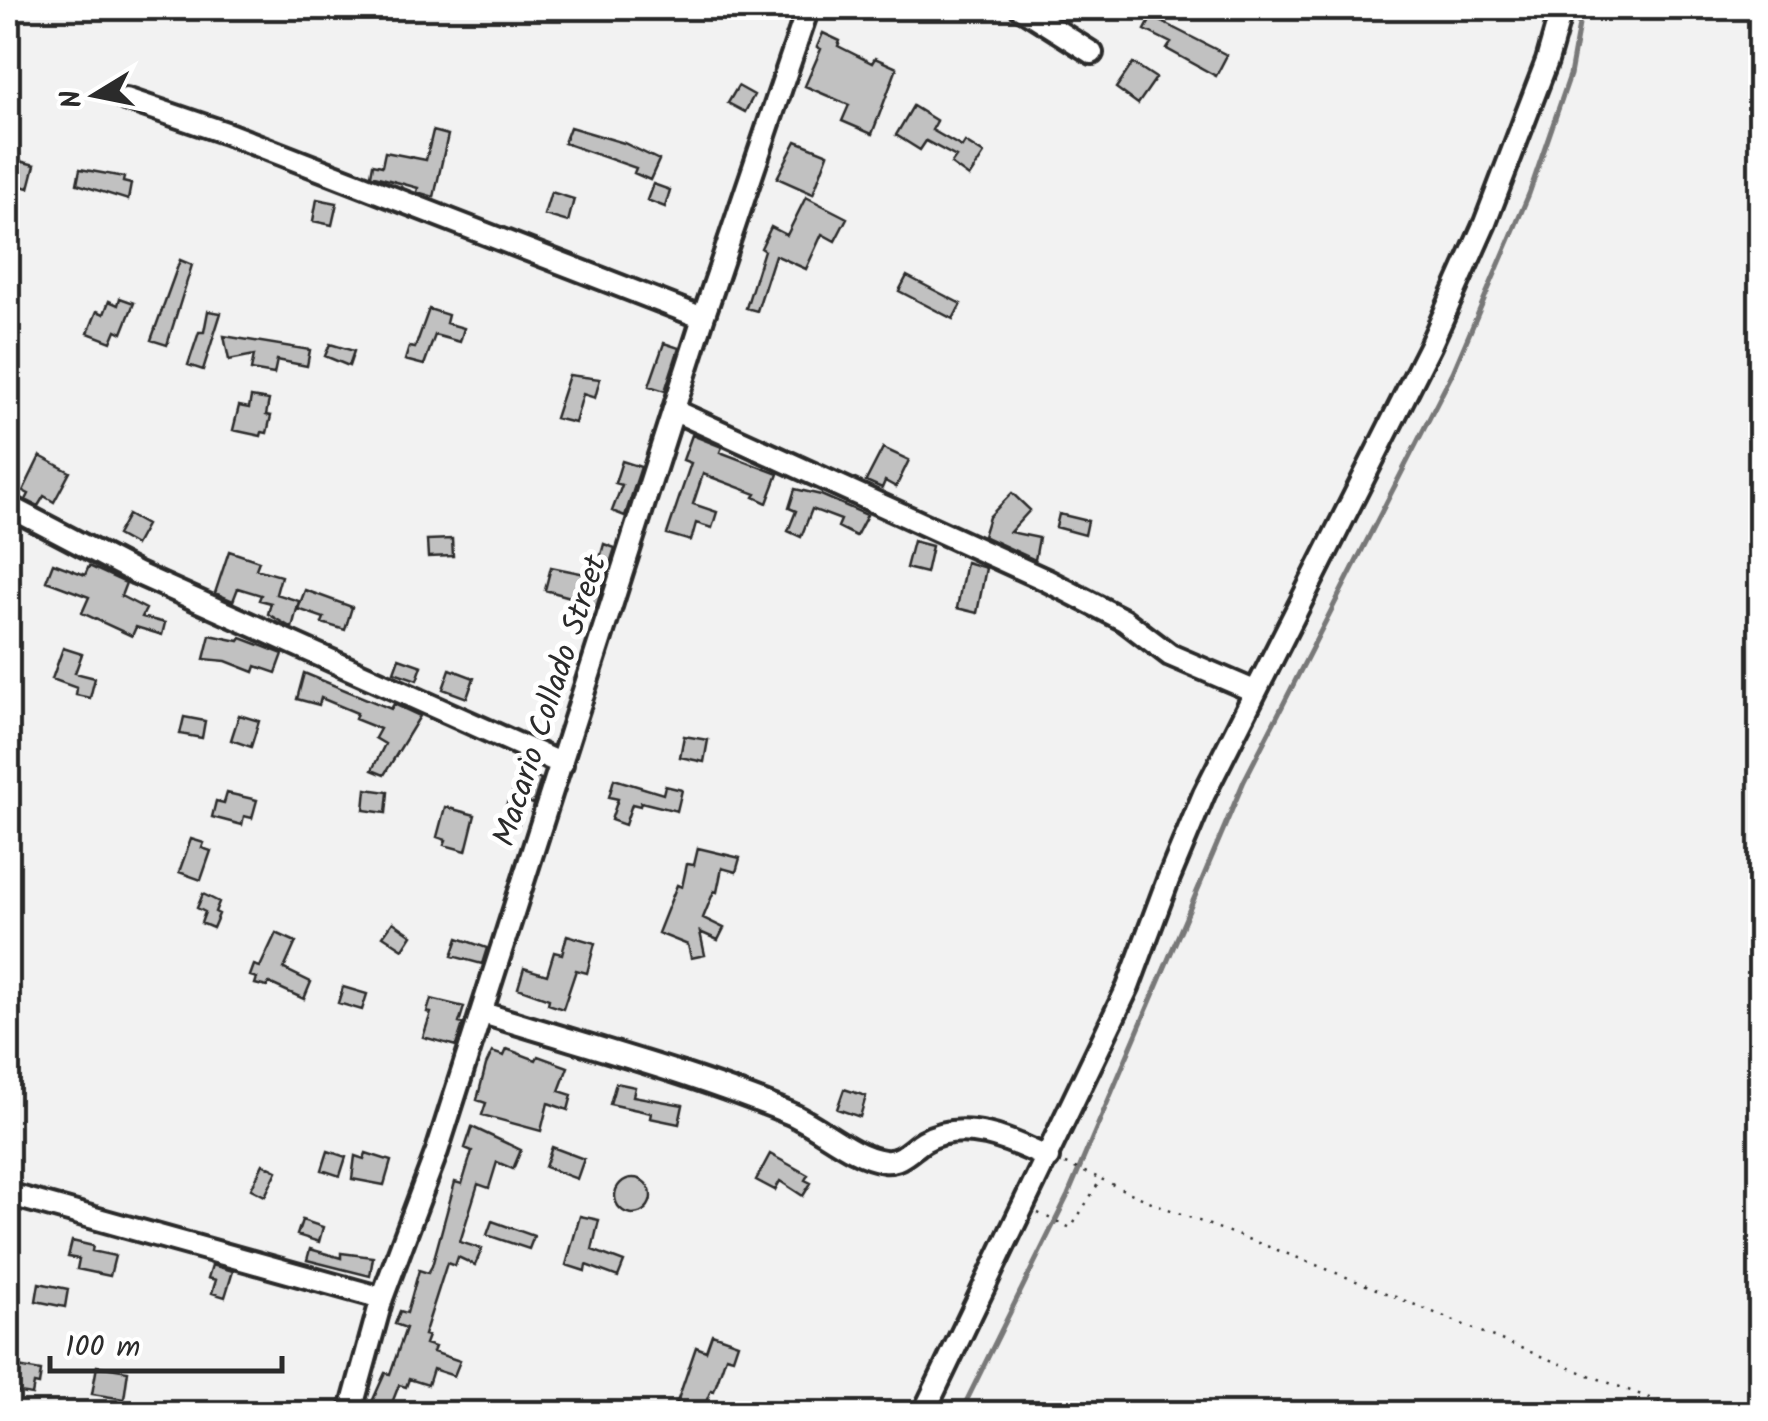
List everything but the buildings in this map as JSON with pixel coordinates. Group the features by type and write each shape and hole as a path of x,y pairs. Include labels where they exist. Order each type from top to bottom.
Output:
{"street":[{"name":"Macario Collado Street","path":"350,1414 382,1298 438,1151 703,318 808,8"},
{"path":"1020,8 1092,53"},
{"path":"923,1414 1053,1160 1128,987 1168,880 1254,691 1430,346 1485,223 1547,61 1562,8"},
{"path":"126,99 226,133 703,318"},
{"path":"675,411 1046,580 1124,620 1170,655 1254,691"},
{"path":"9,510 136,573 562,764"},
{"path":"483,1012 791,1114 884,1161 900,1159 925,1141 946,1133 967,1130 1024,1146 1053,1160"},
{"path":"8,1194 382,1298"}],"path":[{"path":"1053,1160 1200,1224 1307,1261 1666,1404 1679,1414"},
{"path":"1035,1212 1071,1228 1101,1179"}],"waterway":[{"path":"960,1414 1068,1195 1244,781 1453,372 1529,194 1570,75 1582,8"}]}
